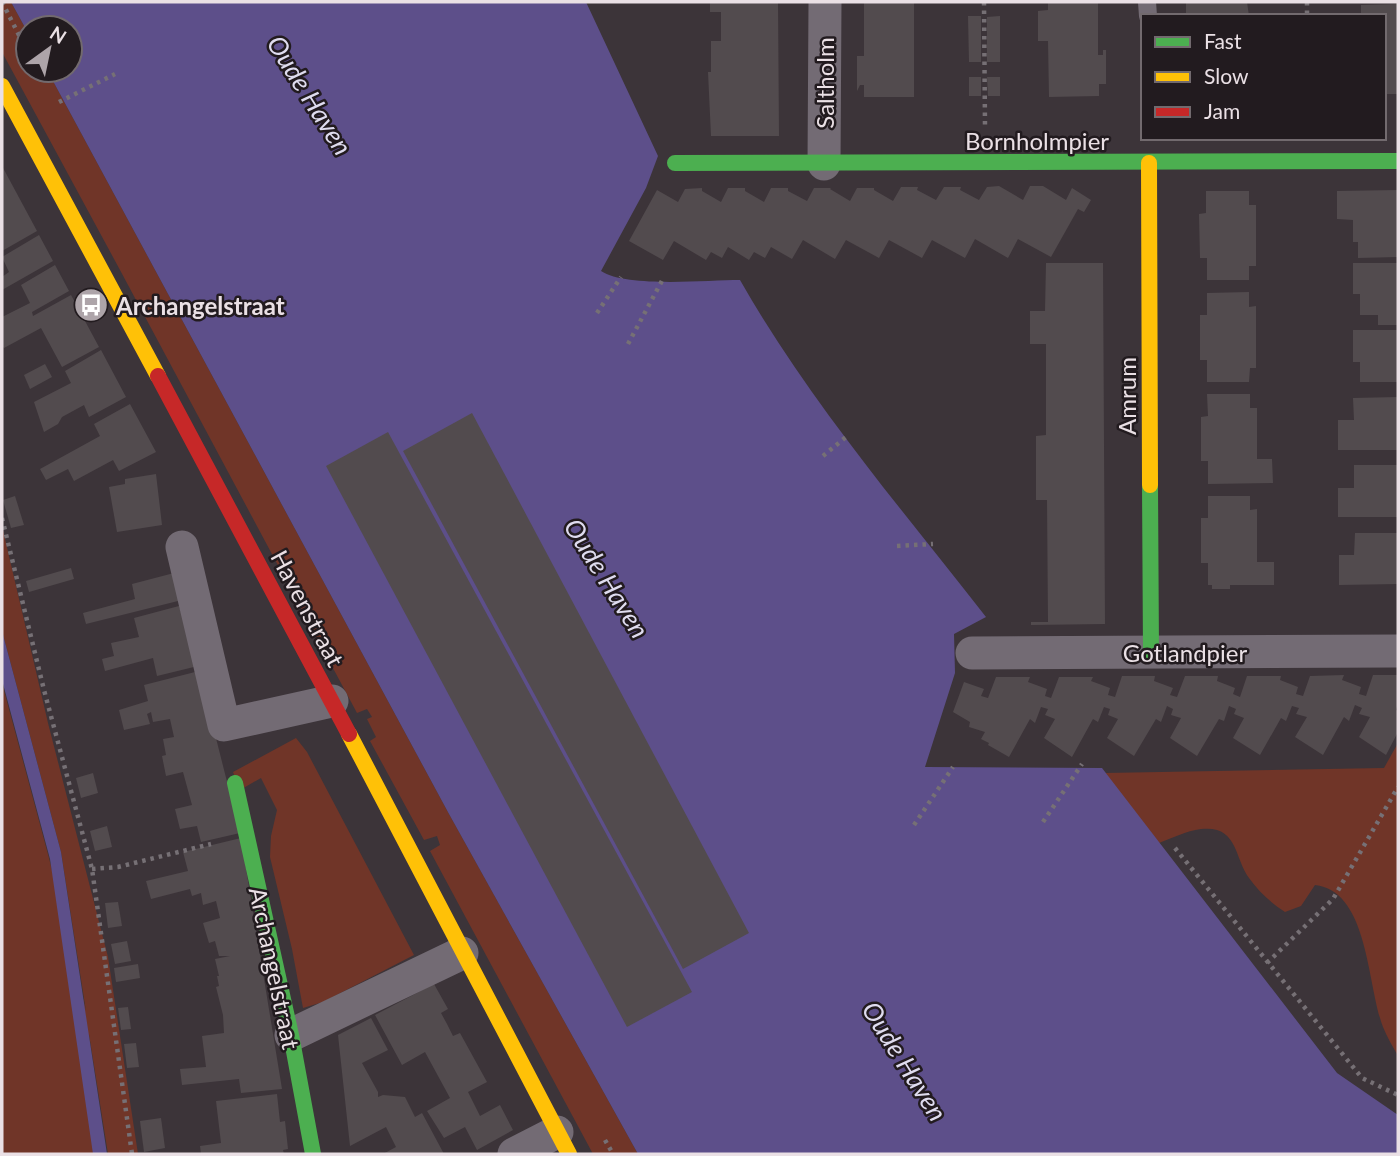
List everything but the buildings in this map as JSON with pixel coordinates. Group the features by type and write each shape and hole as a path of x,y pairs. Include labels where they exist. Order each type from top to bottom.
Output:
{"street":[{"name":"Saltholm","path":"824,164 825,2"},
{"name":"Havenstraat","path":"2,86 332,701 563,1143"},
{"name":"Bornholmpier","path":"675,163 1398,161"},
{"name":"Amrum","path":"1149,163 1151,653"},
{"path":"182,547 224,725 332,701"},
{"name":"Gotlandpier","path":"972,653 1398,651"},
{"name":"Archangelstraat","path":"235,783 291,1035 313,1154"},
{"path":"291,1035 462,953"},
{"path":"514,1154 563,1143"}],"lane":[{"name":"Amrum","path":"1149,140 1149,163"}],"path":[{"path":"984,2 985,163"},
{"path":"59,102 115,74"},
{"path":"597,313 621,276"},
{"path":"628,344 664,277"},
{"path":"823,456 846,437"},
{"path":"2,518 92,869 132,1154"},
{"path":"897,546 933,544"},
{"path":"1043,822 1083,764"},
{"path":"914,825 953,767"},
{"path":"1267,963 1333,899 1398,787"},
{"path":"92,869 118,867 246,835"},
{"path":"1175,848 1362,1078 1398,1095"}],"shaded area":[{"path":"2,2 11,2 18,14 14,14 14,74 2,52"},
{"path":"19,84 55,84 449,814 638,1154 593,1154 430,851 440,845 437,836 424,840 370,741 376,737 367,719 372,717 367,709 357,713"},
{"path":"2,526 48,723 108,957 138,1154 108,1154 89,1034 94,1154 2,1154 2,683 49,858 86,1011 61,852 2,631"},
{"path":"296,738 307,752 414,955 323,1002 303,1008 270,857 271,836 277,810 261,778 240,790 233,772"},
{"path":"1398,743 1398,1056 1383,1027 1356,922 1346,904 1333,891 1315,885 1301,906 1285,912 1253,883 1233,844 1222,832 1213,829 1195,830 1159,843 1105,773 1384,768"}],"water":[{"name":"Oude Haven","path":"11,2 586,2 658,156 646,188 601,271 629,280 740,280 767,325 826,411 986,617 954,634 955,673 925,767 1102,768 1337,1073 1398,1115 1398,1154 638,1154 449,814 55,84 84,84 84,14 18,14"},
{"path":"2,631 61,852 107,1154 93,1154 50,859 2,680"}],"traffic: fast":[{"path":"675,163 1398,161"},
{"path":"1150,485 1151,653"},
{"path":"235,783 291,1035 313,1154"}],"traffic: slow":[{"path":"2,86 158,376"},
{"path":"1149,163 1150,485"},
{"path":"349,734 569,1154"}],"traffic: jam":[{"path":"158,376 349,734"}],"place":[{"name":"Archangelstraat","path":"91,305"}]}
